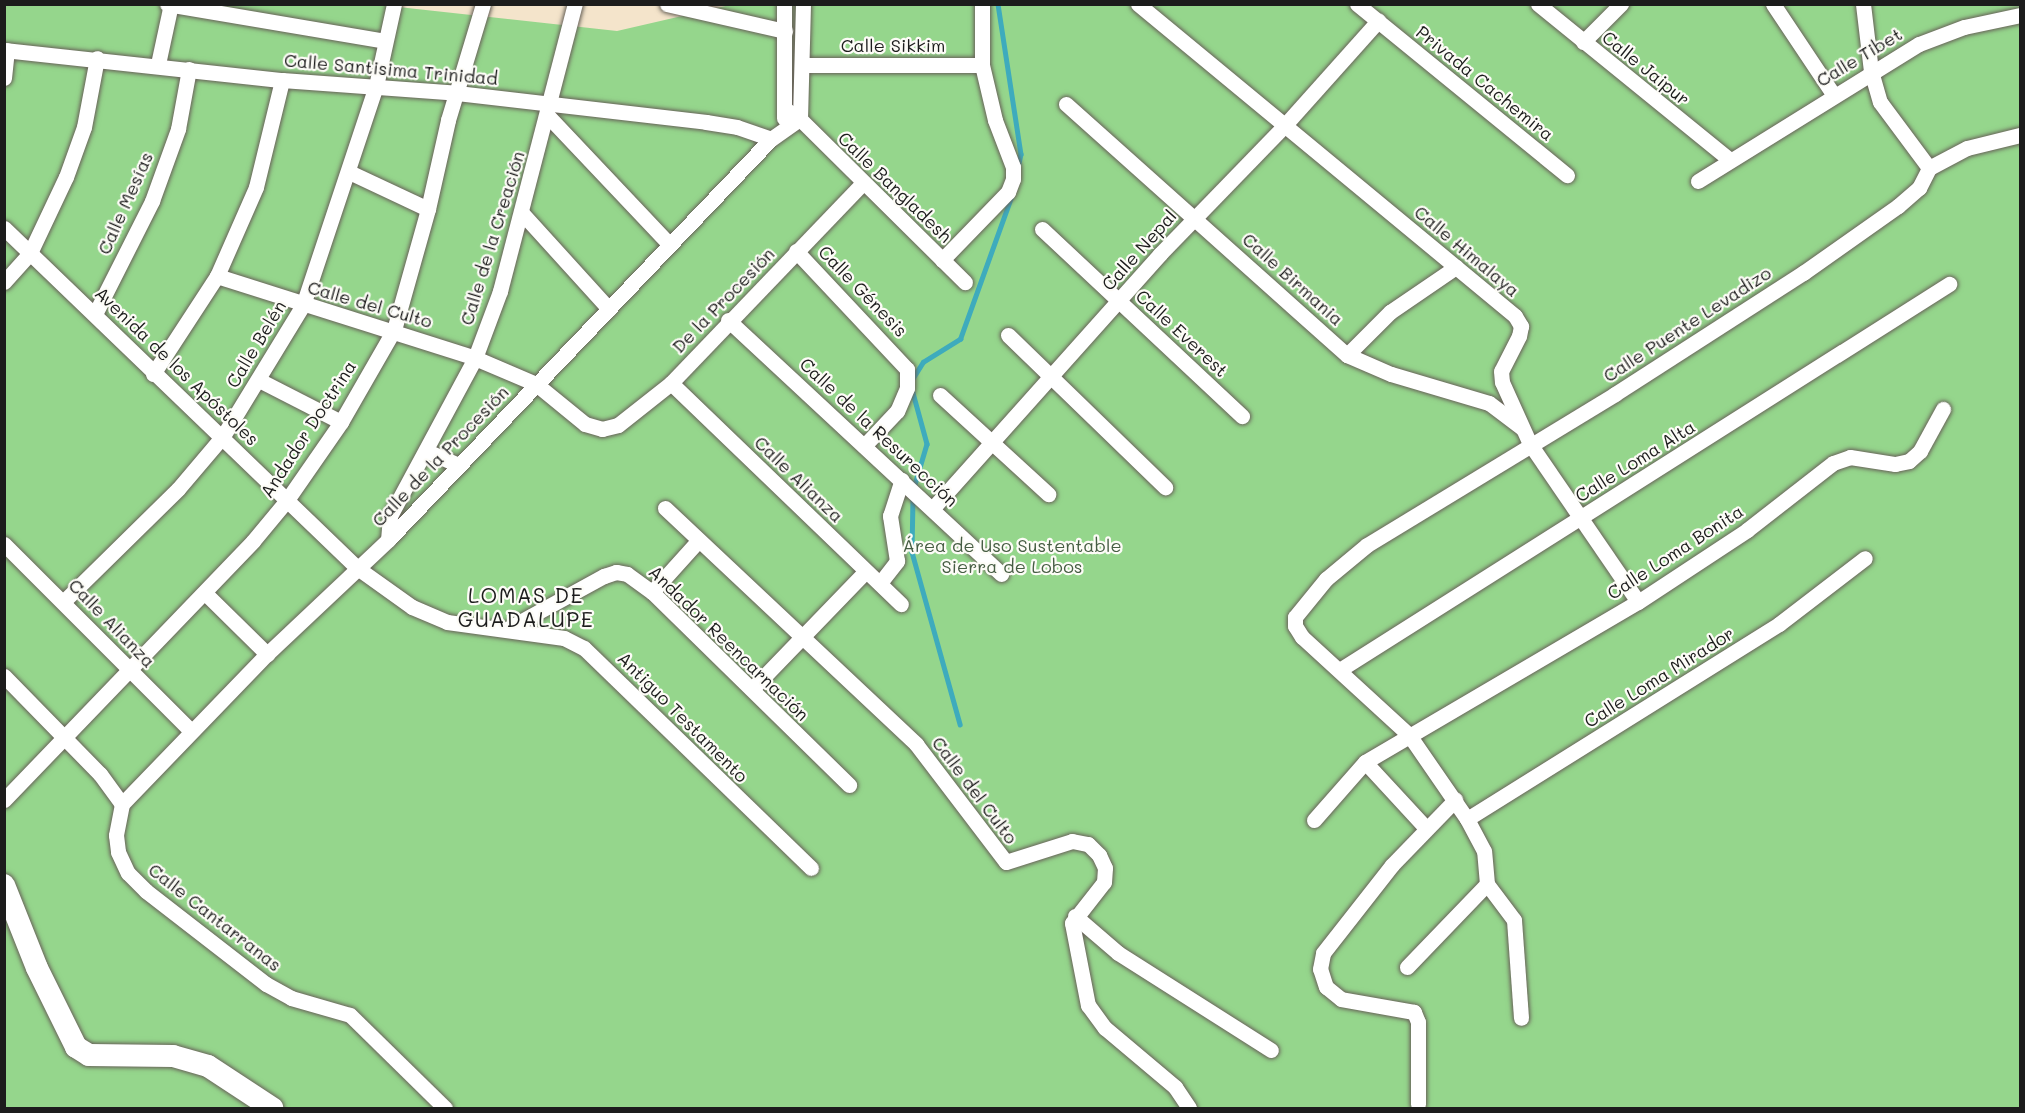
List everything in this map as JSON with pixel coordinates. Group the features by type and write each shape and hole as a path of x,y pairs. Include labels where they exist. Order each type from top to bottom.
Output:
{"street":[{"name":"Calle Belén","path":"64,601 178,489 223,436 259,380 274,348 303,305 376,86 394,4"},
{"name":"Andador Doctrina","path":"4,800 206,594 287,500 341,422 394,330 483,4"},
{"name":"Calle de la Creación","path":"388,540 390,516 476,358 500,291 550,111 575,4"},
{"path":"667,4 785,31"},
{"path":"777,135 785,109 784,4"},
{"path":"800,119 804,65 803,4"},
{"path":"942,260 1008,192 1013,179 1013,167 982,65 982,4"},
{"name":"Calle Himalaya","path":"1138,4 1515,316 1521,326 1501,370 1502,382 1528,437 1638,602"},
{"name":"Privada Cachemira","path":"1357,4 1567,175"},
{"name":"Calle Jaipur","path":"1538,4 1730,160"},
{"path":"1583,42 1621,4"},
{"path":"1773,4 1833,94"},
{"path":"1863,4 1871,71 1880,102 1929,168"},
{"path":"158,64 169,5 385,41"},
{"name":"Calle Tibet","path":"1698,181 1833,94 1919,44 1964,27 2020,15"},
{"name":"Calle Nepal","path":"933,508 1052,380 1195,217 1285,125 1378,21"},
{"path":"4,78 6,50"},
{"name":"Calle Santisima Trinidad","path":"6,50 158,64 282,80 457,93 550,111 706,122 777,135"},
{"path":"4,282 30,253 66,177 84,127 97,58"},
{"name":"Calle Sikkim","path":"804,65 982,65"},
{"name":"Calle Mesías","path":"95,314 152,201 178,129 189,69"},
{"path":"153,374 217,276 256,187 282,80"},
{"name":"Calle Birmania","path":"1066,104 1347,354 1391,374 1489,403 1528,437"},
{"name":"Calle Bangladesh","path":"785,109 800,119 862,184 965,282"},
{"path":"550,111 669,244"},
{"name":"Calle de la Procesión","path":"122,804 190,731 267,654 356,567 388,540 669,244 777,135 800,119"},
{"name":"Calle Puente Levadizo","path":"1341,669 1302,637 1295,626 1295,616 1326,579 1367,545 1528,437 1812,266 1898,206 1919,188 1929,168 1967,148 2020,135"},
{"path":"349,172 428,209"},
{"name":"De la Procesión","path":"602,429 618,425 671,383 728,320 862,184"},
{"path":"521,212 609,309"},
{"name":"Avenida de los Apóstoles","path":"4,228 95,314 153,374 223,436 356,567 412,607 447,622 507,629"},
{"name":"Calle Everest","path":"1042,229 1242,416"},
{"name":"Calle Génesis","path":"796,251 901,359 907,369 907,388 897,411 864,446"},
{"path":"1347,354 1390,312 1456,267"},
{"name":"Calle del Culto","path":"217,276 303,305 394,330 476,358 536,384 585,424 602,429"},
{"name":"Calle Loma Alta","path":"1341,669 1948,284"},
{"name":"Calle de la Resurección","path":"728,320 933,508 1001,574"},
{"path":"1008,335 1165,487"},
{"path":"259,380 341,422"},
{"name":"Calle Alianza","path":"671,383 901,604"},
{"path":"940,395 1048,494"},
{"name":"Calle Loma Bonita","path":"1314,820 1365,762 1638,602 1747,530 1833,463 1850,457 1895,464 1909,461 1920,451 1943,409"},
{"path":"427,451 458,465"},
{"path":"880,583 897,561 890,516 902,480"},
{"name":"Calle del Culto","path":"665,508 698,541 803,635 916,744 1006,862 1072,841 1088,844 1099,855 1105,868 1104,882 1075,916"},
{"path":"652,592 698,541"},
{"name":"Calle Alianza","path":"4,544 64,601 190,731"},
{"name":"Calle Loma Mirador","path":"1467,819 1779,624 1865,558"},
{"path":"752,689 866,571"},
{"name":"Andador Reencarnación","path":"507,629 616,572 627,574 652,592 849,785"},
{"path":"206,594 267,654"},
{"name":"Antiguo Testamento","path":"507,629 564,638 584,648 811,868"},
{"path":"1341,669 1409,735 1455,800 1484,851 1487,884 1514,920 1521,1018"},
{"path":"4,676 67,738 122,804"},
{"path":"1365,762 1426,828"},
{"path":"1418,1104 1418,1022 1414,1012 1341,999 1326,987 1320,969 1323,953 1336,936 1426,828 1455,800"},
{"name":"Calle Cantarranas","path":"122,804 116,835 118,852 128,873 146,891 266,984 291,998 350,1015 445,1108"},
{"path":"1407,967 1487,884"},
{"path":"4,885 37,968 76,1047 89,1055 173,1056 208,1066 272,1108"},
{"path":"1075,916 1118,953 1271,1050"},
{"path":"1075,916 1072,933 1095,1017 1175,1088 1189,1108"}],"green space":[{"name":"Área de Uso Sustentable Sierra de Lobos","path":"371,4 617,31 734,4 2020,5 2020,1108 5,1108 5,5"}],"waterway":[{"path":"998,4 1021,154 1018,168"},
{"path":"911,381 923,362 960,339 1011,197"},
{"path":"912,389 927,444 914,488"},
{"path":"913,499 912,552 960,724"}],"district":[{"name":"LOMAS DE GUADALUPE","path":"526,607"}]}
